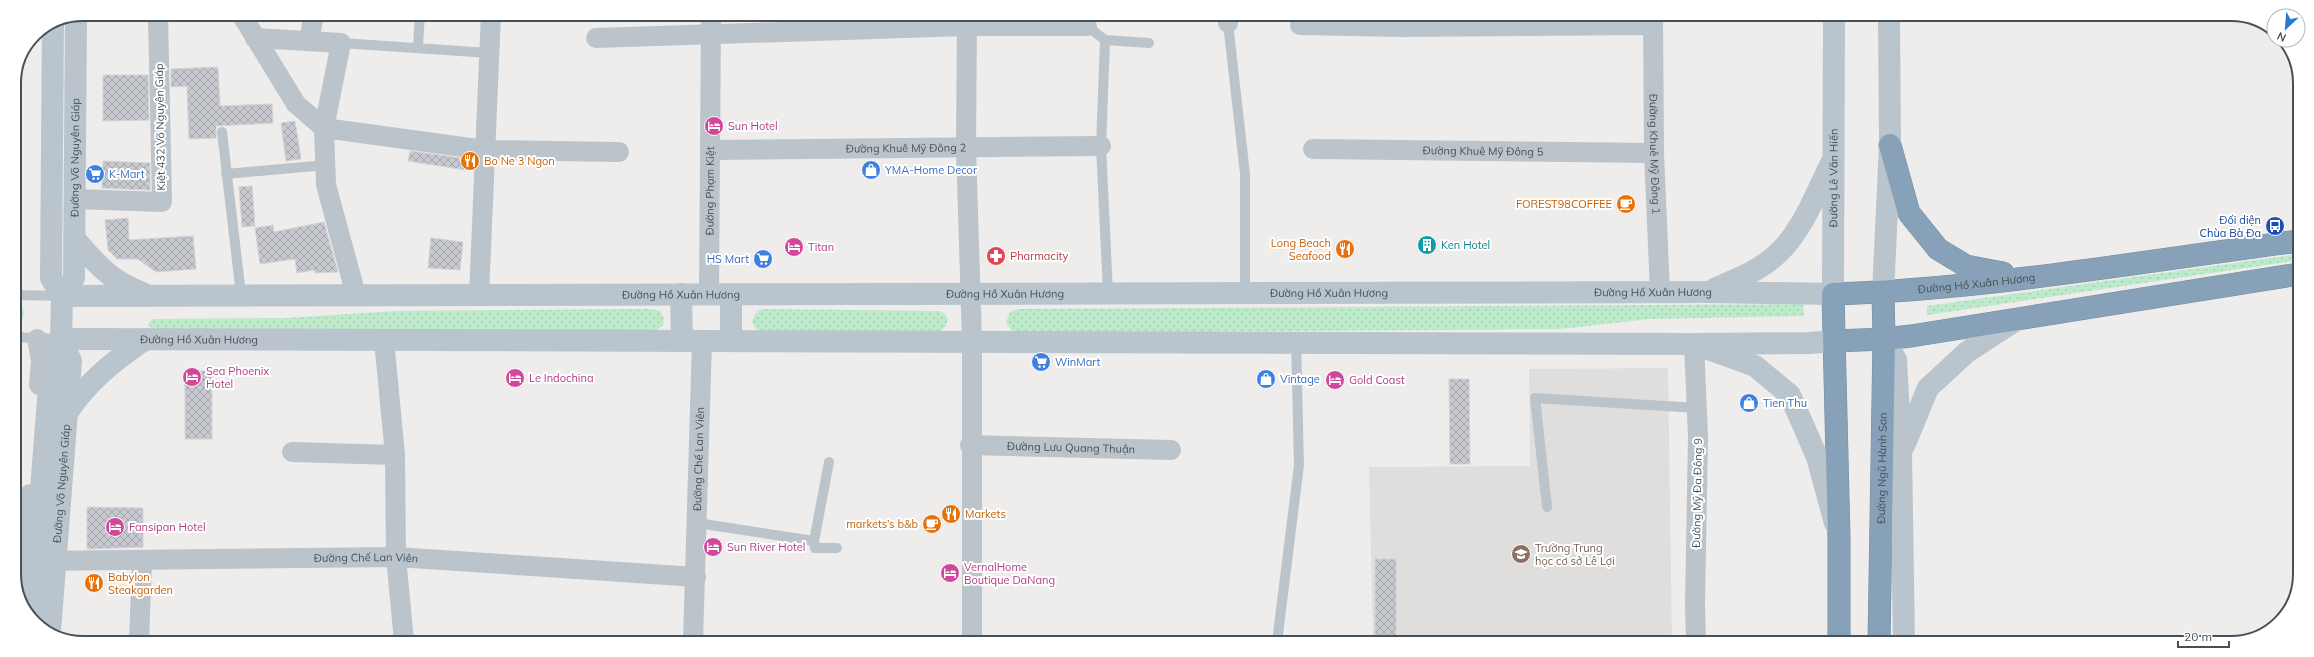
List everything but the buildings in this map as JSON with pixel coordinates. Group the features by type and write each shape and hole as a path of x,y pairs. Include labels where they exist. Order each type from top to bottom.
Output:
{"highway":[{"path":"1890,145 1909,213 1938,249 1966,266 2024,277"},
{"name":"Đường Hồ Xuân Hương","path":"1832,294 1883,292 2024,277 2293,242"},
{"name":"Đường Hồ Xuân Hương","path":"1835,341 1884,339 2016,320 2293,275"},
{"name":"Đường Ngũ Hành Sơn","path":"1879,636 1884,339 1883,292"},
{"name":"Đường Lê Văn Hiến","path":"1832,294 1835,341"},
{"path":"1835,341 1839,538 1836,636"}],"main road":[{"name":"Đường Lê Văn Hiến","path":"1832,294 1834,21"},
{"path":"1883,292 1890,145 1889,21"},
{"name":"Đường Võ Nguyên Giáp","path":"50,627 46,561 51,361 61,339 62,296 74,278 76,22"},
{"name":"Đường Võ Nguyên Giáp","path":"54,28 51,278 62,296"},
{"path":"1708,292 1748,275 1776,256 1806,217 1832,158"},
{"path":"75,239 107,275 125,286 149,296"},
{"name":"Đường Hồ Xuân Hương","path":"62,296 1660,292 1832,294"},
{"path":"680,294 692,341"},
{"path":"731,294 731,341"},
{"path":"1902,451 1928,388 1967,352 2016,320"},
{"name":"Đường Võ Nguyên Giáp","path":"33,611 46,561 67,412 71,361 61,339"},
{"name":"Đường Hồ Xuân Hương","path":"61,339 1296,341 1694,344 1809,343 1835,341"},
{"path":"67,412 89,382 146,339"},
{"path":"1884,339 1896,360 1902,451 1904,636"},
{"path":"1694,344 1755,366 1790,395 1817,457 1839,538"}],"street":[{"name":"Kiệt 432 Võ Nguyên Giáp","path":"75,199 162,202 158,21"},
{"path":"245,21 296,104 324,128 485,150 619,152"},
{"path":"309,41 313,21"},
{"path":"480,295 491,21"},
{"name":"Đường Phạm Kiệt","path":"709,294 711,21"},
{"path":"967,21 966,148 972,341 970,445 972,636"},
{"path":"596,38 711,34 967,21 1087,26"},
{"path":"1300,25 1401,21"},
{"name":"Đường Khuê Mỹ Đông 1","path":"1653,21 1654,153 1660,292"},
{"path":"255,38 341,43 324,128 326,185 356,295"},
{"name":"Đường Khuê Mỹ Đông 2","path":"711,150 1101,146"},
{"name":"Đường Khuê Mỹ Đông 5","path":"1313,149 1654,153"},
{"path":"22,585 41,360 37,339"},
{"path":"384,340 395,455 396,557 404,636"},
{"name":"Đường Chế Lan Viên","path":"692,341 697,523 696,577 692,636"},
{"name":"Đường Mỹ Đa Đông 9","path":"1694,344 1698,436 1696,636"},
{"name":"Đường Lưu Quang Thuận","path":"970,445 1171,450"},
{"path":"292,452 395,455"},
{"name":"Đường Chế Lan Viên","path":"46,561 396,557 696,577"},
{"path":"139,636 142,560"}],"lane":[{"path":"418,47 420,21"},
{"path":"1228,21 1245,174 1245,294"},
{"path":"1087,26 1105,40 1149,43"},
{"path":"1105,40 1101,146 1108,294"},
{"path":"341,43 489,53"},
{"path":"222,132 241,295"},
{"path":"226,174 326,165"},
{"name":"Đường Hồ Xuân Hương","path":"21,295 62,296"},
{"name":"Đường Hồ Xuân Hương","path":"21,338 61,339"},
{"path":"1278,636 1299,465 1296,341"},
{"path":"1547,507 1536,398 1697,408"},
{"path":"829,462 814,541 815,548 837,548"},
{"path":"697,523 814,541"}],"shaded area":[{"name":"Trường Trung học cơ sở Lê Lợi","path":"1668,368 1672,636 1373,636 1369,467 1530,466 1529,369"}],"green space":[{"path":"2293,255 2293,261 1927,315 1927,306"},
{"path":"1803,304 1804,316 1649,319 1561,329 1020,333 1011,330 1006,322 1010,312 1018,309"},
{"path":"21,305 24,313 21,320"},
{"path":"650,309 660,311 664,318 663,325 655,331 153,331 148,324 153,319 286,318 396,311"},
{"path":"764,309 939,311 945,314 948,320 945,327 939,331 764,332 756,329 752,321 757,311"}],"place":[{"name":"Sun Hotel","path":"714,126"},
{"name":"Bo Ne 3 Ngon","path":"470,161"},
{"name":"YMA-Home Decor","path":"871,170"},
{"name":"K-Mart","path":"95,174"},
{"name":"FOREST98COFFEE","path":"1626,204"},
{"name":"Đối diện Chùa Bà Đa","path":"2275,226"},
{"name":"Ken Hotel","path":"1427,245"},
{"name":"Titan","path":"794,247"},
{"name":"Long Beach Seafood","path":"1345,249"},
{"name":"Pharmacity","path":"996,256"},
{"name":"HS Mart","path":"763,259"},
{"name":"WinMart","path":"1041,362"},
{"name":"Sea Phoenix Hotel","path":"192,377"},
{"name":"Le Indochina","path":"515,378"},
{"name":"Vintage","path":"1266,379"},
{"name":"Gold Coast","path":"1335,380"},
{"name":"Tien Thu","path":"1749,403"},
{"name":"Markets","path":"951,514"},
{"name":"markets’s b&b","path":"932,524"},
{"name":"Fansipan Hotel","path":"115,527"},
{"name":"Sun River Hotel","path":"713,547"},
{"name":"Trường Trung học cơ sở Lê Lợi","path":"1521,554"},
{"name":"VernalHome Boutique DaNang","path":"950,573"},
{"name":"Babylon Steakgarden","path":"94,583"}]}
